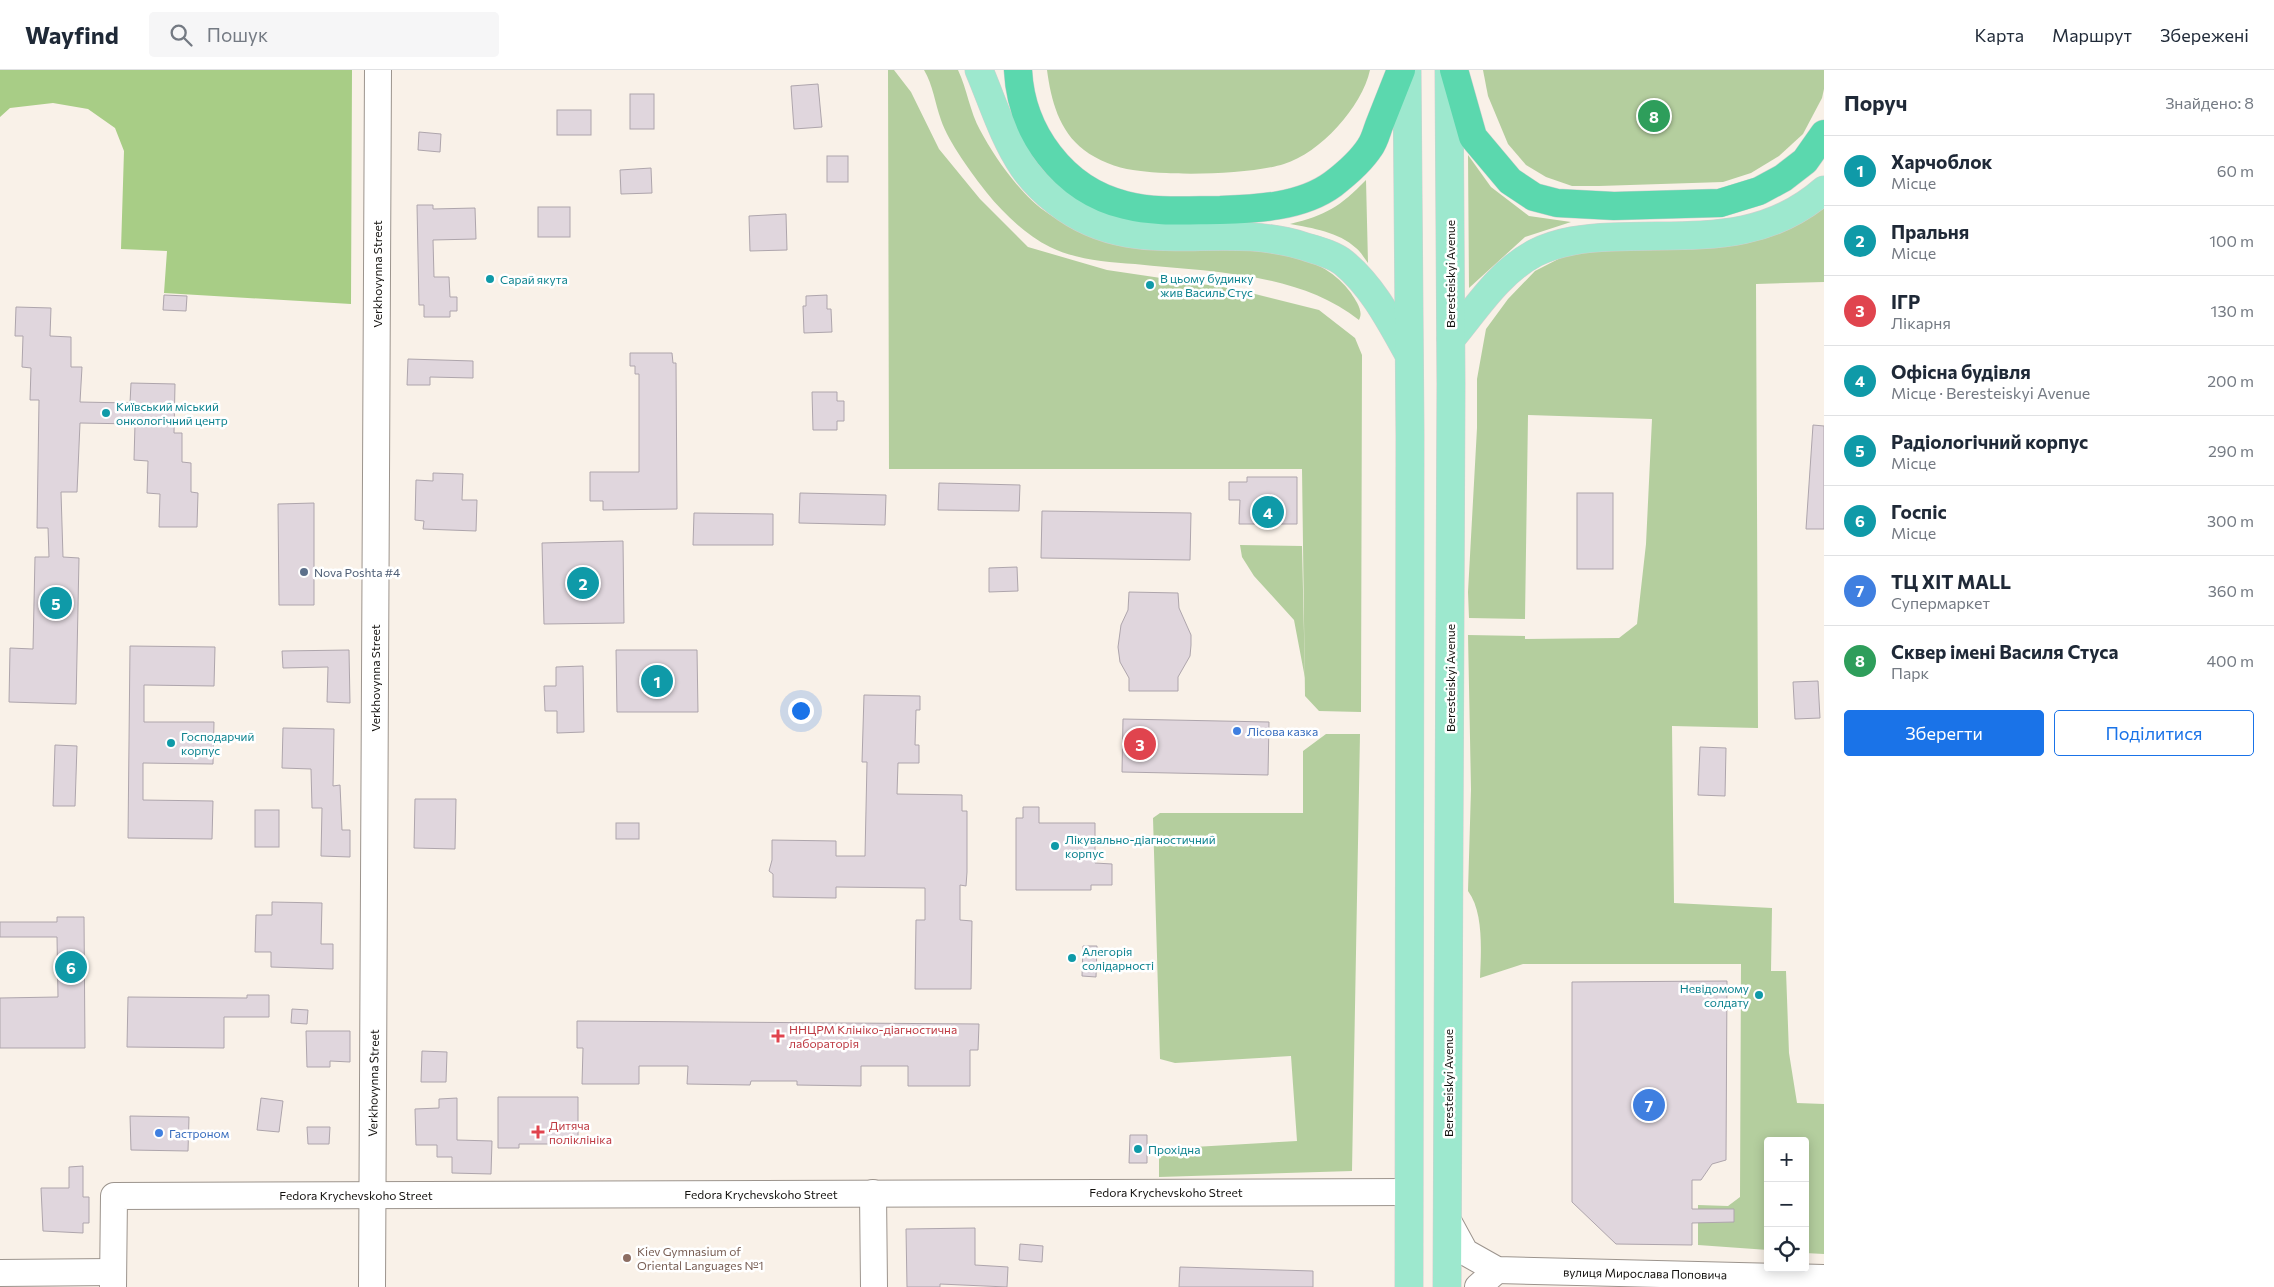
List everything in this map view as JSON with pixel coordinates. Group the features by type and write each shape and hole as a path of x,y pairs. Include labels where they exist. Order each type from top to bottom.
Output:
{"highway":[{"path":"1018,70 1019,90 1027,117 1040,142 1057,165 1077,183 1100,196 1125,205 1157,210 1258,208 1309,196 1331,186 1353,167 1371,146 1401,70"},
{"path":"1454,70 1473,137 1510,182 1534,197 1557,203 1614,206 1720,203 1759,191 1783,178 1805,161 1824,134"}],"main road":[{"path":"979,70 1005,136 1023,168 1043,191 1068,210 1094,225 1121,233 1149,237 1266,238 1293,243 1319,251 1343,262 1362,280 1387,314 1410,356"},
{"path":"1407,70 1410,356 1409,1287"},
{"name":"Beresteiskyi Avenue","path":"1447,1287 1451,339 1449,70"},
{"path":"1451,339 1508,271 1534,254 1556,244 1584,238 1713,236 1741,232 1770,223 1809,203 1824,190"}],"street":[{"name":"Verkhovynna Street","path":"372,1287 378,70"},
{"name":"Fedora Krychevskoho Street","path":"113,1279 114,1196 1409,1192"},
{"path":"873,1193 874,1287"},
{"name":"вулиця Мирослава Поповича","path":"1447,1219 1465,1252 1497,1270 1824,1278"},
{"path":"1478,1287 1497,1270"},
{"path":"0,1272 113,1279"}],"green space":[{"path":"0,70 352,70 351,304 164,293 167,251 121,249 124,151 115,128 88,109 53,103 10,108 0,117"},
{"path":"888,70 894,70 911,92 939,149 980,199 1028,247 1107,270 1235,289 1319,310 1355,338 1362,355 1361,712 1319,711 1305,696 1302,469 889,469"},
{"path":"924,70 958,70 977,123 1001,164 1029,198 1039,207 1067,225 1086,233 1229,243 1266,248 1300,257 1329,272 1351,293 1361,313 1359,320 1335,304 1309,292 1281,283 1193,269 1092,260 1071,255 1041,242 1024,230 1001,209 961,158 945,129 930,82"},
{"path":"1047,70 1370,70 1358,99 1338,127 1312,150 1298,158 1269,168 1188,174 1127,169 1089,154 1075,142 1062,124 1054,103"},
{"path":"1483,70 1824,70 1824,89 1822,98 1803,134 1779,156 1751,173 1723,182 1572,186 1546,177 1526,165 1508,144 1488,96"},
{"path":"1468,155 1491,187 1529,216 1571,222 1525,237 1469,288"},
{"path":"1366,180 1368,263 1358,250 1342,238 1307,227 1290,224 1332,209"},
{"path":"1824,205 1824,282 1756,284 1758,728 1672,726 1674,903 1772,908 1771,971 1786,971 1789,1053 1797,1103 1824,1104 1824,1254 1809,1253 1809,1137 1764,1137 1764,1250 1698,1245 1698,1205 1728,1206 1740,1197 1741,964 1523,964 1480,978 1481,945 1479,921 1477,910 1468,891 1471,789 1468,635 1525,636 1525,639 1619,638 1637,624 1646,544 1652,419 1528,415 1525,619 1469,618 1468,592 1477,428 1477,379 1486,329 1508,299 1535,271 1574,251"},
{"path":"1240,545 1302,546 1305,678 1294,620 1254,576 1242,557"},
{"path":"1326,734 1360,734 1352,1171 1159,1177 1159,1149 1297,1141 1291,1056 1175,1063 1160,1059 1153,818 1160,813 1303,813 1303,751"}],"building":[{"path":"818,84 822,127 794,129 791,86"},
{"path":"630,94 654,94 654,129 630,129"},
{"path":"557,110 591,110 591,135 557,135"},
{"path":"419,132 441,134 440,152 418,150"},
{"path":"827,156 848,156 848,182 827,182"},
{"path":"651,168 652,193 621,194 620,170"},
{"path":"417,205 433,205 433,209 475,208 476,239 433,240 434,277 449,277 450,297 457,297 457,311 450,311 450,317 424,317 424,305 419,305"},
{"path":"538,207 570,207 570,237 538,237"},
{"path":"786,214 787,250 750,251 749,216"},
{"path":"164,295 187,296 186,311 163,310"},
{"path":"827,295 827,309 831,309 832,332 804,333 803,306 806,306 806,296"},
{"name":"Київський міський онкологічний центр","path":"16,307 51,308 50,336 71,337 71,367 82,367 80,402 130,403 131,383 175,384 174,433 182,433 182,462 191,463 191,492 198,493 197,527 159,527 160,494 147,493 148,461 134,460 135,424 80,423 77,492 61,492 63,557 79,558 76,704 9,702 10,648 33,649 35,557 49,557 48,528 37,528 39,400 30,400 31,368 22,367 23,336 15,336"},
{"path":"630,353 672,353 673,363 676,363 677,509 603,510 603,501 590,501 590,472 639,472 639,374 635,374 635,366 630,366"},
{"path":"408,359 473,361 473,378 430,377 430,385 407,385"},
{"path":"812,392 837,392 837,401 844,401 844,421 837,421 837,430 813,430"},
{"path":"1813,425 1824,426 1824,529 1806,529"},
{"path":"433,473 463,474 462,500 477,500 476,531 423,529 424,521 415,520 416,480 433,481"},
{"path":"1247,477 1297,477 1297,524 1239,524 1240,500 1229,500 1229,482 1247,482"},
{"path":"939,483 1020,485 1019,511 938,510"},
{"path":"800,493 886,495 885,525 799,523"},
{"path":"1577,493 1613,493 1613,569 1577,569"},
{"path":"314,503 314,605 279,605 278,504"},
{"path":"1042,511 1191,513 1190,560 1041,558"},
{"path":"694,513 773,514 773,545 693,545"},
{"path":"623,541 624,623 544,624 542,543"},
{"path":"1017,567 1018,591 989,592 989,568"},
{"path":"1129,592 1178,593 1179,608 1191,635 1191,645 1190,656 1178,677 1178,691 1129,691 1129,678 1120,662 1118,647 1121,625 1128,610"},
{"name":"Господарчий корпус","path":"130,646 215,647 214,686 144,685 144,722 214,722 213,764 143,763 143,800 213,801 212,839 128,838"},
{"path":"349,650 350,703 327,702 328,667 283,668 282,651"},
{"path":"616,650 697,650 698,712 617,712"},
{"path":"583,666 584,732 557,733 557,711 545,711 544,686 556,686 556,667"},
{"path":"1818,681 1820,718 1795,719 1793,682"},
{"path":"864,695 920,696 920,710 916,710 915,745 919,745 919,763 898,763 897,794 962,795 962,811 967,811 967,872 966,886 960,885 960,920 972,921 971,989 915,989 916,920 925,920 925,888 836,887 836,898 773,897 773,874 769,871 772,860 772,840 836,841 836,856 865,856 867,762 862,762"},
{"path":"1123,719 1269,722 1268,775 1122,772"},
{"path":"283,728 334,729 333,786 340,785 342,830 350,830 350,857 321,856 322,808 312,808 311,769 282,768"},
{"path":"55,745 77,746 75,806 53,806"},
{"path":"1700,747 1726,748 1725,796 1698,795"},
{"path":"415,799 456,799 455,849 414,848"},
{"name":"Лікувально-діагностичний корпус","path":"1023,807 1039,807 1039,823 1095,823 1095,863 1112,864 1112,885 1091,885 1091,890 1016,890 1016,818 1023,818"},
{"path":"255,810 279,810 279,847 255,847"},
{"path":"616,823 639,823 639,839 616,839"},
{"path":"272,902 322,903 321,944 333,944 333,969 271,967 271,952 255,952 256,915 272,915"},
{"path":"57,917 84,917 85,1048 0,1048 0,998 58,997 57,937 0,937 0,922 57,922"},
{"path":"1083,946 1097,946 1096,977 1082,976"},
{"path":"1727,981 1726,1160 1712,1164 1701,1180 1692,1180 1692,1209 1734,1209 1734,1222 1692,1223 1692,1245 1616,1244 1572,1202 1572,982"},
{"path":"247,995 269,995 269,1017 224,1017 224,1048 127,1047 128,997 247,998"},
{"path":"292,1009 308,1010 307,1024 291,1023"},
{"name":"ННЦРМ Клініко-діагностична лабораторія","path":"577,1021 979,1024 978,1050 970,1050 970,1086 908,1086 908,1066 861,1066 861,1086 797,1085 797,1081 751,1081 750,1085 687,1084 688,1066 639,1066 639,1084 582,1084 583,1048 577,1048"},
{"path":"306,1031 350,1031 350,1062 330,1061 330,1067 307,1067"},
{"path":"422,1051 447,1052 446,1082 421,1082"},
{"name":"Дитяча поліклініка","path":"498,1097 578,1097 578,1144 519,1144 519,1148 498,1148"},
{"path":"261,1098 283,1101 279,1132 257,1130"},
{"path":"457,1098 457,1140 492,1141 491,1174 452,1173 452,1157 437,1157 437,1145 416,1145 415,1109 439,1108 439,1099"},
{"name":"Гастроном","path":"130,1116 189,1117 188,1151 131,1150"},
{"path":"307,1127 330,1127 329,1144 308,1144"},
{"name":"Прохідна","path":"1130,1135 1147,1135 1147,1163 1129,1163"},
{"path":"83,1166 83,1197 89,1197 89,1223 83,1223 83,1233 43,1231 41,1188 69,1188 69,1167"},
{"path":"975,1228 975,1265 1008,1267 1007,1287 940,1284 940,1287 907,1287 906,1229"},
{"path":"1020,1244 1043,1246 1042,1262 1019,1260"},
{"path":"1180,1267 1313,1271 1313,1287 1179,1287"}],"place":[{"name":"Сквер імені Василя Стуса","path":"1654,116"},
{"name":"Сарай якута","path":"490,279"},
{"name":"В цьому будинку жив Василь Стус","path":"1150,285"},
{"name":"Київський міський онкологічний центр","path":"106,413"},
{"name":"Офісна будівля","path":"1268,512"},
{"name":"Nova Poshta #4","path":"304,572"},
{"name":"Пральня","path":"583,583"},
{"name":"Радіологічний корпус","path":"56,603"},
{"name":"Харчоблок","path":"657,681"},
{"name":"Лісова казка","path":"1237,731"},
{"name":"Господарчий корпус","path":"171,743"},
{"name":"ІГР","path":"1140,744"},
{"name":"Лікувально-діагностичний корпус","path":"1055,846"},
{"name":"Алегорія солідарності","path":"1072,958"},
{"name":"Госпіс","path":"71,967"},
{"name":"Невідомому солдату","path":"1759,995"},
{"name":"ННЦРМ Клініко-діагностична лабораторія","path":"778,1036"},
{"name":"ТЦ ХІТ MALL","path":"1649,1105"},
{"name":"Дитяча поліклініка","path":"538,1132"},
{"name":"Гастроном","path":"159,1133"},
{"name":"Прохідна","path":"1138,1149"},
{"name":"Kiev Gymnasium of Oriental Languages №1","path":"627,1258"}]}
